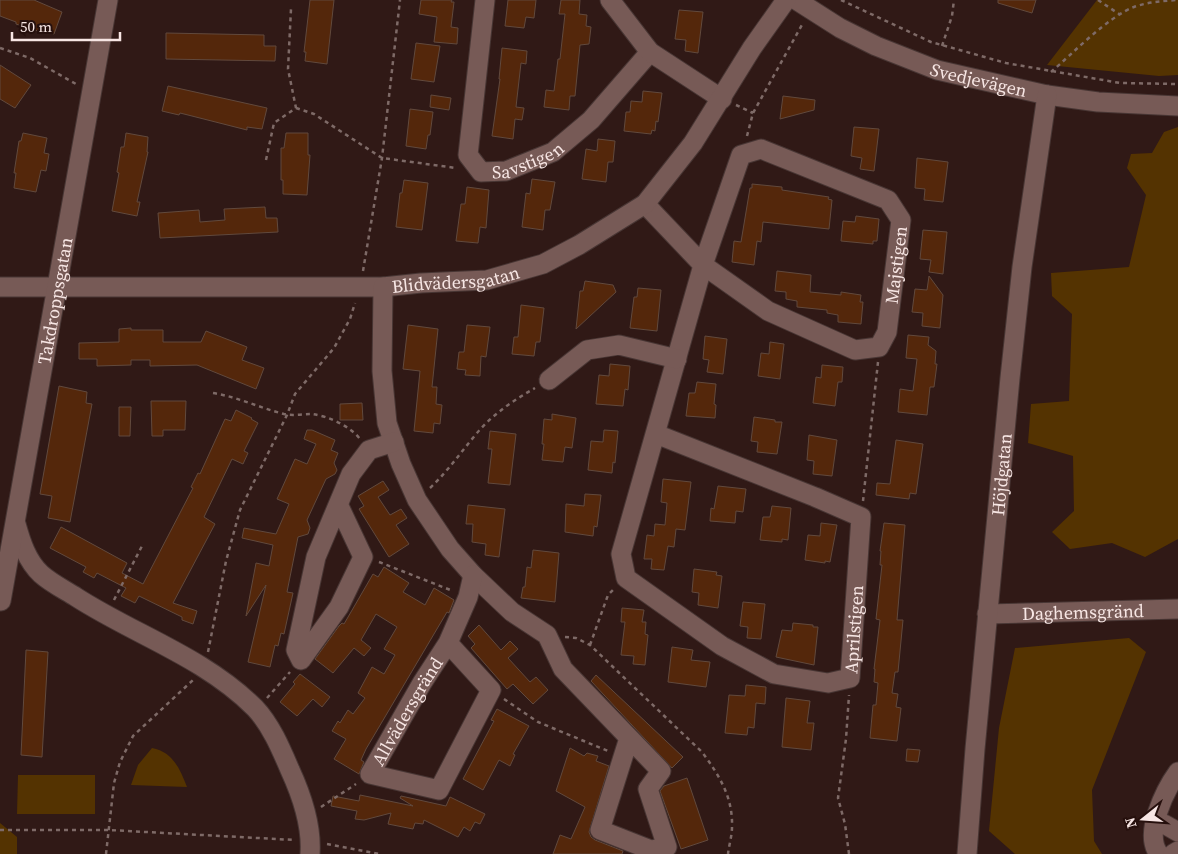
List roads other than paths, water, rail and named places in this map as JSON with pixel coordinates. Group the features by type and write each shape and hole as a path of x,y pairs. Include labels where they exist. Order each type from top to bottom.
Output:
{"street":[{"name":"Takdroppsgatan","path":"1,601 108,0"},
{"name":"Savstigen","path":"485,0 468,156 481,172 506,171 553,152 591,120 650,52"},
{"path":"610,0 650,52 722,99"},
{"name":"Blidvädersgatan","path":"0,287 383,287 488,280 543,264 579,245 645,204 693,143 752,48 786,0"},
{"name":"Svedjevägen","path":"803,5 840,28 876,46 937,70 1047,95 1098,102 1178,106"},
{"name":"Höjdgatan","path":"967,854 987,614 1022,267 1047,95"},
{"name":"Majstigen","path":"761,149 888,200 901,220 887,332 879,347 855,350 768,311 703,265 741,155 761,149"},
{"path":"645,204 703,265 656,434"},
{"path":"383,287 382,371 387,423 401,464 417,500 450,548 472,575 512,612 547,635 563,669 661,771 648,788 667,847 651,850 600,830 629,738"},
{"path":"549,380 587,350 619,344 677,359"},
{"name":"Aprilstigen","path":"656,434 861,517 850,678 828,683 774,674 722,646 626,578 621,554 656,434"},
{"path":"338,506 363,556 339,607 301,660 296,650 316,557 351,474 369,450 394,442"},
{"path":"15,521 24,551 41,574 106,615 204,666 256,709 269,727 296,782 307,816 311,848"},
{"name":"Allvädersgränd","path":"448,643 491,690 439,790 370,774 422,683 448,643 468,597 472,575"},
{"name":"Daghemsgränd","path":"987,614 1178,609"},
{"path":"1160,854 1153,841 1155,822 1167,787 1178,772"},
{"path":"1155,822 1164,824 1178,832"},
{"path":"1173,854 1178,851"}]}
